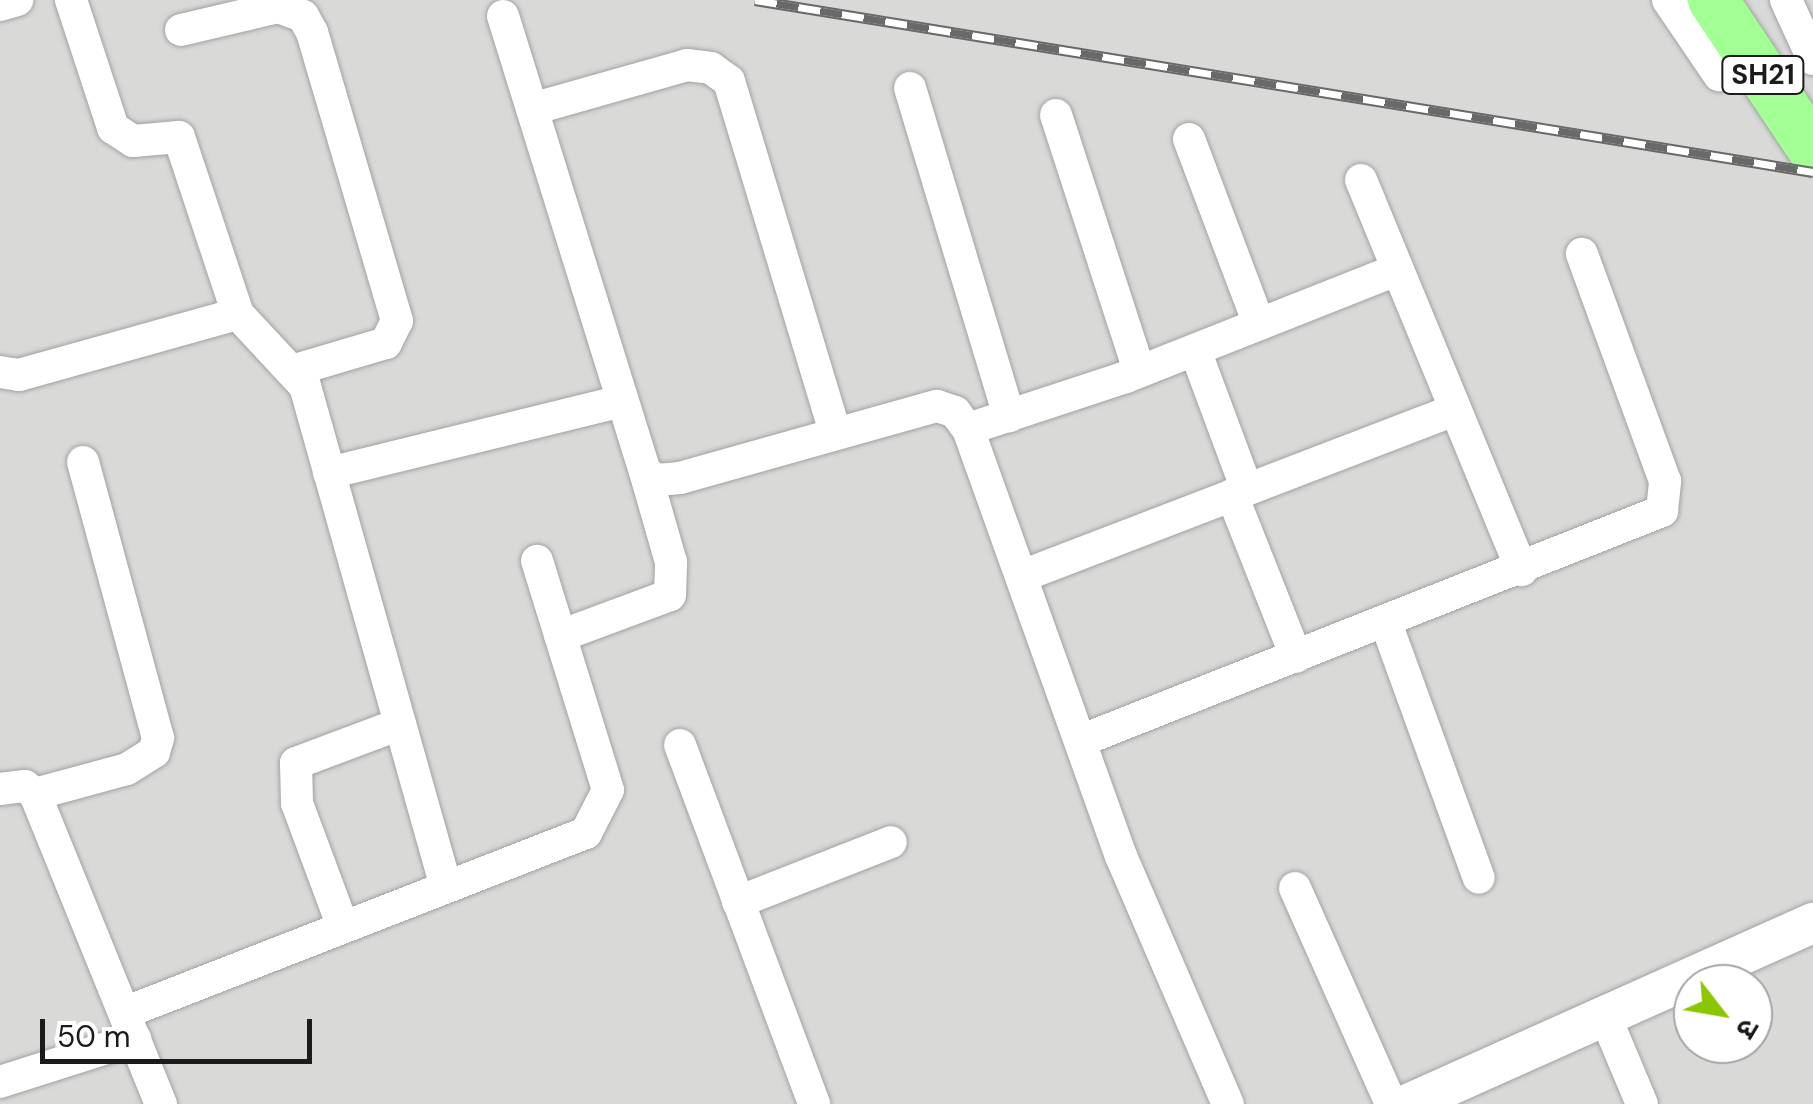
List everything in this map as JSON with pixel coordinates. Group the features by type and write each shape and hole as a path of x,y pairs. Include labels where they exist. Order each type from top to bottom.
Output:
{"main road":[{"name":"SH21","path":"1713,0 1813,150"}],"street":[{"path":"0,5 17,0"},
{"path":"71,0 113,128 125,140 173,134 184,144 238,314 295,370 329,473 446,887"},
{"path":"1668,0 1719,75"},
{"path":"1786,0 1813,59"},
{"path":"181,30 278,7 304,16 312,32 397,321 386,343 295,370"},
{"path":"503,16 672,562 670,595 560,636"},
{"path":"532,109 686,66 711,68 729,81 835,433"},
{"path":"910,88 1008,416"},
{"path":"1056,115 1139,372"},
{"path":"1189,139 1258,324"},
{"path":"1361,180 1522,570"},
{"path":"1080,741 1651,519 1668,498 1582,254"},
{"path":"968,429 1139,372 1396,270"},
{"path":"0,372 19,375 238,314"},
{"path":"1195,350 1296,658"},
{"path":"329,473 622,401"},
{"path":"646,472 657,480 680,478 937,406 955,412 968,429 1121,856 1228,1104"},
{"path":"1022,576 1454,410"},
{"path":"35,794 128,769 154,752 158,738 84,462"},
{"path":"0,1082 343,927 586,834 605,806 608,790 537,561"},
{"path":"1386,623 1479,878"},
{"path":"343,927 292,778 296,763 400,724"},
{"path":"680,744 814,1104"},
{"path":"0,789 25,786 35,794 161,1104"},
{"path":"738,902 891,842"},
{"path":"1294,888 1391,1104"},
{"path":"1408,1104 1813,922"},
{"path":"1605,1016 1642,1104"}],"shaded area":[{"path":"0,0 1813,0 1813,1104 0,1104"}],"railway":[{"path":"755,0 1813,172"}]}
